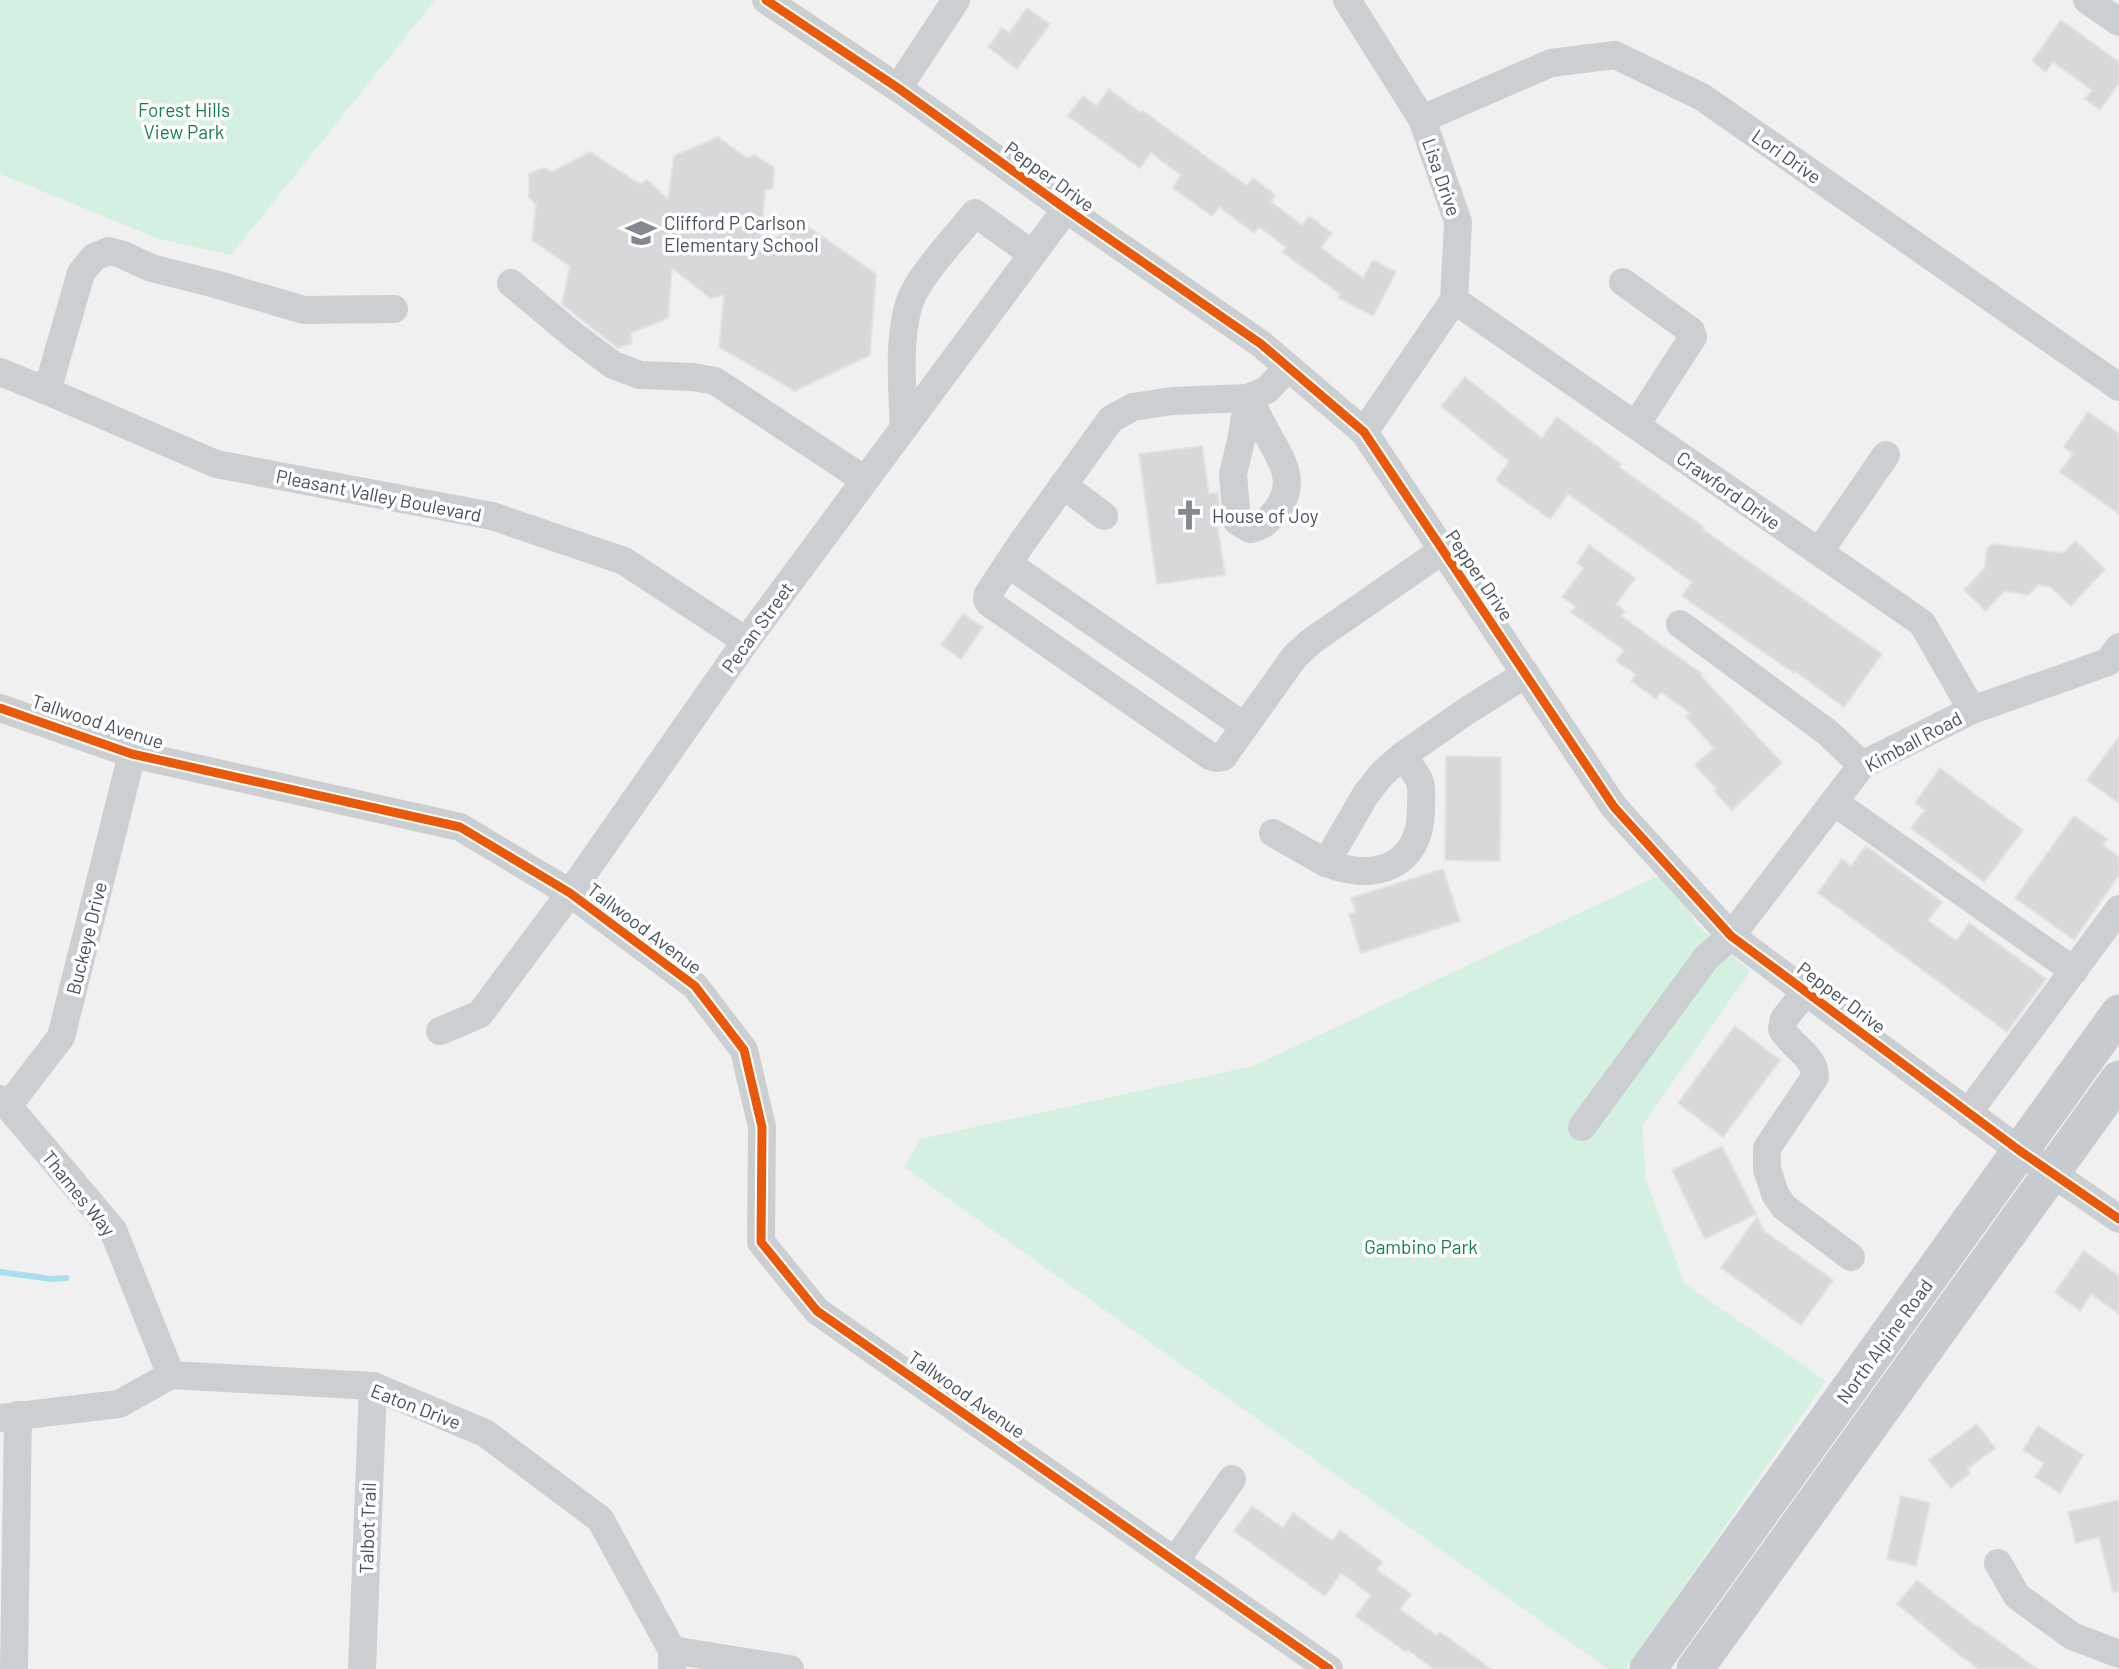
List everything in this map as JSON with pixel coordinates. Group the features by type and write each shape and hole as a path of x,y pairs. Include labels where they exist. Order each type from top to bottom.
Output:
{"main road":[{"name":"North Alpine Road","path":"1648,1669 2119,1013"},
{"name":"North Alpine Road","path":"1695,1669 2119,1079"}],"street":[{"name":"Pepper Drive","path":"766,0 898,88 1261,344 1364,432 1614,807 1731,936 2051,1174 2119,1219"},
{"path":"898,88 956,0"},
{"name":"Lisa Drive","path":"1348,0 1422,119 1458,222 1454,300"},
{"path":"2087,0 2119,22"},
{"name":"Lori Drive","path":"1422,119 1551,63 1615,55 1702,97 2119,387"},
{"name":"Pecan Street","path":"440,1031 480,1013 570,893 746,641 1066,209"},
{"path":"904,427 901,380 906,321 911,299 921,281 975,213 1032,254"},
{"path":"47,391 80,273 94,257 108,251 151,268 304,310 394,309"},
{"path":"1623,282 1691,331 1693,337 1636,425"},
{"path":"511,283 613,365 640,375 693,377 715,381 865,480"},
{"path":"1364,432 1454,300"},
{"name":"Crawford Drive","path":"1454,300 1922,623 1972,710"},
{"path":"1288,367 1266,390 1248,398 1172,401 1133,407 1111,419 1023,541 988,594 989,603 1210,756 1217,758 1223,757 1295,656 1313,640 1443,550"},
{"name":"Pleasant Valley Boulevard","path":"0,372 216,464 492,516 624,561 746,641"},
{"path":"1819,552 1886,455"},
{"path":"1063,485 1104,516"},
{"path":"1008,564 1244,726"},
{"path":"1679,624 1827,732 1862,765"},
{"name":"Kimball Road","path":"1582,1127 1706,958 1731,936 1862,765 1972,710 2115,660"},
{"path":"1326,863 1366,794 1382,774 1468,709 1526,674"},
{"name":"Tallwood Avenue","path":"0,708 132,754 460,827 570,893 695,986 744,1051 762,1127 761,1242 817,1311 1329,1669"},
{"name":"Buckeye Drive","path":"4,1103 61,1037 132,754"},
{"path":"1273,833 1341,869 1360,873 1378,871 1392,865 1409,853 1418,837 1421,819 1420,780 1402,757"},
{"path":"1834,802 2074,971"},
{"path":"1968,1112 2119,909"},
{"path":"1806,991 1784,1019 1782,1029 1787,1039 1813,1062 1815,1077 1767,1148 1767,1168 1775,1194 1784,1207 1851,1257"},
{"name":"Thames Way","path":"4,1103 113,1230 171,1375"},
{"path":"14,1669 9,1417 119,1404 171,1375"},
{"name":"Eaton Drive","path":"171,1375 373,1386 485,1433 600,1519 672,1660"},
{"name":"Talbot Trail","path":"362,1669 373,1386"},
{"path":"1176,1560 1232,1479"},
{"path":"1998,1563 2017,1596 2072,1636 2119,1654"},
{"path":"672,1660 790,1669"}],"green space":[{"name":"Forest Hills View Park","path":"0,0 435,0 231,255 159,239 0,174"},
{"name":"Gambino Park","path":"1671,870 1695,923 1750,971 1642,1126 1646,1179 1684,1283 1826,1381 1626,1669 1608,1669 904,1167 920,1139 1253,1066"}],"building":[{"path":"1027,8 1050,24 1017,69 988,47 1002,28 1009,33"},
{"path":"2061,20 2119,62 2119,83 2100,110 2085,99 2092,90 2053,62 2046,72 2032,61"},
{"path":"1109,89 1247,186 1253,178 1275,195 1271,202 1302,225 1309,216 1332,233 1321,248 1363,278 1373,260 1396,272 1373,316 1338,298 1340,294 1282,252 1286,247 1259,227 1254,233 1219,207 1212,216 1173,188 1181,175 1151,153 1140,168 1068,116 1083,96 1097,106"},
{"path":"718,137 747,158 754,155 774,167 773,187 765,191 760,245 803,223 876,274 870,355 795,391 719,347 724,295 710,298 672,268 668,318 631,333 632,343 618,348 562,304 570,266 532,240 536,205 529,197 529,174 543,168 552,172 590,152 640,184 647,180 668,199 674,156"},
{"path":"1465,377 1542,438 1557,417 1621,464 1619,467 1704,527 1702,529 1882,654 1844,707 1682,596 1692,582 1568,494 1550,519 1496,480 1509,461 1441,406"},
{"path":"2088,412 2119,434 2119,514 2060,472 2073,454 2064,447"},
{"name":"House of Joy","path":"1202,446 1209,494 1218,493 1220,516 1216,517 1225,575 1157,584 1139,454"},
{"path":"2075,541 2105,569 2071,606 2050,587 2038,585 2028,595 2004,591 1986,611 1964,590 1985,568 1987,549 1992,544 2063,553"},
{"path":"1589,545 1635,578 1616,604 1625,611 1621,616 1702,674 1782,763 1732,810 1695,765 1714,748 1686,717 1690,713 1661,692 1656,699 1631,681 1636,674 1616,661 1624,650 1571,612 1576,607 1562,597 1584,568 1577,563"},
{"path":"963,614 983,627 961,659 941,645"},
{"path":"2119,737 2119,803 2087,780"},
{"path":"1446,756 1501,757 1500,861 1445,860"},
{"path":"1940,768 2023,830 1984,882 1911,828 1925,810 1915,803"},
{"path":"2074,816 2107,839 2103,845 2119,857 2119,875 2074,940 2015,898"},
{"path":"1866,846 1942,902 1928,920 1956,941 1969,923 2046,979 2007,1032 1818,893 1842,859 1851,866"},
{"path":"1443,869 1460,921 1361,953 1349,914 1356,912 1351,898"},
{"path":"1735,1026 1780,1060 1723,1137 1678,1103"},
{"path":"1722,1146 1756,1214 1705,1239 1672,1170"},
{"path":"1757,1217 1764,1231 1833,1280 1801,1325 1721,1268"},
{"path":"2084,1251 2119,1276 2119,1314 2091,1294 2080,1311 2055,1292"},
{"path":"1977,1424 1995,1448 1967,1469 1970,1473 1951,1488 1929,1460"},
{"path":"2038,1426 2083,1455 2060,1493 2035,1477 2044,1463 2023,1450"},
{"path":"1901,1496 1930,1503 1916,1566 1887,1559"},
{"path":"2119,1500 2119,1591 2113,1592 2099,1537 2076,1543 2068,1512"},
{"path":"1252,1506 1283,1528 1293,1513 1332,1541 1340,1530 1382,1562 1377,1570 1411,1594 1400,1609 1437,1636 1440,1632 1491,1669 1434,1669 1408,1650 1406,1652 1356,1616 1371,1595 1341,1573 1325,1596 1234,1531"},
{"path":"1917,1580 2037,1669 1979,1669 1958,1654 1897,1604"}],"waterway":[{"path":"0,1272 52,1279 66,1278"}],"cycle path":[{"path":"766,0 898,88 1261,344 1364,432 1614,807 1731,936 2020,1151 2119,1219"},
{"path":"0,708 132,754 460,827 570,893 695,986 744,1050 762,1127 761,1242 817,1311 1329,1669"}],"place":[{"name":"Clifford P Carlson Elementary School","path":"641,233"},
{"name":"House of Joy","path":"1189,515"}]}
